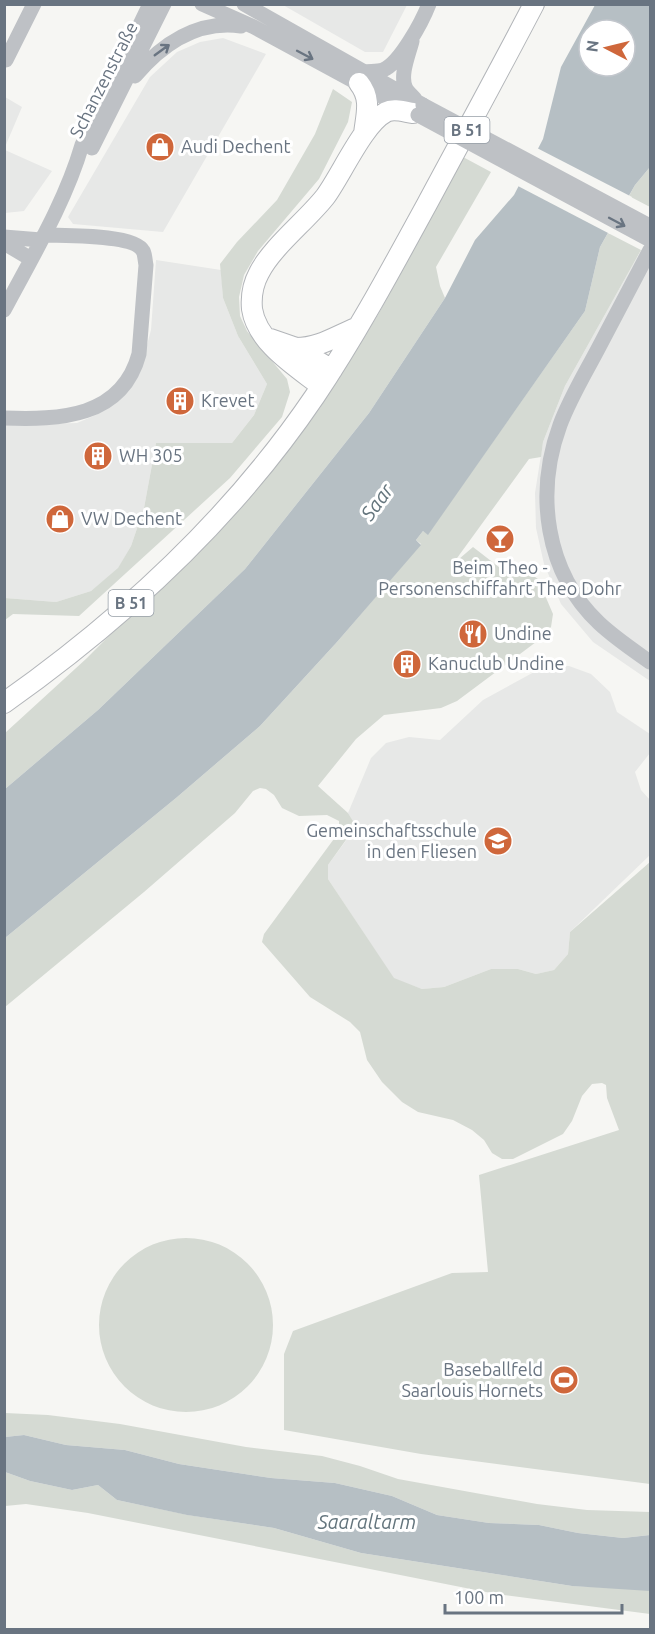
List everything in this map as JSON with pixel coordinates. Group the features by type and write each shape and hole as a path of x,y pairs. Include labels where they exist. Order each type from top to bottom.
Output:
{"main road":[{"name":"B 51","path":"4,703 75,651 124,610 160,576 244,488 327,378 399,255 534,4"},
{"path":"361,78 367,101 363,134"},
{"path":"327,378 276,350 265,335 252,309 253,292 259,273 271,256 325,196 363,134 386,112 418,109"},
{"path":"265,335 276,342 296,348 309,348 356,328"},
{"path":"296,348 327,378"}],"street":[{"path":"6,60 34,4"},
{"path":"202,4 361,78 651,240"},
{"path":"244,4 361,78"},
{"path":"361,78 383,70 392,63 412,38 429,4"},
{"path":"423,20 441,4"},
{"name":"Schanzenstraße","path":"76,166 91,150 121,92 158,6"},
{"name":"Schanzenstraße","path":"4,309 43,237 76,166 82,145 158,6"},
{"path":"121,92 148,60 195,29 229,24 254,27"},
{"path":"412,38 404,83 418,109 651,226"},
{"path":"4,237 121,239 135,243 143,251 146,265 139,354 136,366 122,387 96,408 73,416 50,419 4,417"},
{"path":"4,243 31,259"},
{"path":"651,250 560,424 547,474 546,500 550,534 566,579 598,622 651,662"}],"shaded area":[{"path":"283,5 407,5 383,52 365,52"},
{"name":"Audi Dechent","path":"223,38 266,54 163,232 73,224 68,217 150,77 177,52 200,42"},
{"path":"333,89 352,102 348,122 319,179 258,251 244,275 239,297 240,316 247,331 287,379 290,392 282,417 230,478 79,616 13,614 5,620 5,598 56,602 91,591 118,568 131,546 144,508 156,443 232,443 254,415 267,384 238,336 223,298 220,264 237,242 277,200 315,134"},
{"path":"5,97 22,107 5,147"},
{"path":"5,150 52,171 24,211 5,213"},
{"path":"463,157 491,172 436,267 445,298 369,413 245,569 98,710 5,789 5,733 87,658 261,483 320,408 379,313"},
{"path":"650,167 650,207 629,196"},
{"path":"608,233 641,250 565,386 543,442 541,457 529,459 452,565 473,547 504,571 528,572 538,579 553,614 551,627 536,642 457,701 441,708 384,715 356,739 318,786 348,813 356,826 328,865 328,879 394,978 422,989 444,987 491,969 518,969 536,974 554,970 568,954 570,932 650,862 650,1484 421,1454 284,1430 284,1354 293,1331 452,1273 488,1272 479,1175 619,1130 607,1098 606,1085 592,1084 582,1096 572,1121 563,1134 513,1159 502,1159 492,1153 484,1140 472,1130 453,1120 418,1112 402,1102 382,1082 367,1060 360,1032 350,1022 310,997 262,942 264,934 339,832 339,821 327,815 299,816 282,808 274,795 266,789 260,788 253,791 235,813 5,1007 5,938 260,726 337,642 421,544 416,540 423,531 428,534 585,311 600,247"},
{"path":"641,250 650,255 650,681 593,642 561,604 544,564 536,528 535,493 543,442 565,386"},
{"path":"156,260 221,270 223,298 238,336 267,384 254,415 232,443 156,443 144,508 131,546 118,569 91,591 56,602 5,598 4,425 77,423 98,414 125,395 139,375 151,330"},
{"name":"Gemeinschaftsschule in den Fliesen","path":"547,665 569,666 591,674 610,692 617,712 650,734 650,753 635,772 641,790 650,800 650,855 570,932 568,954 554,970 536,974 518,969 491,969 444,987 422,989 394,979 328,879 328,865 356,827 348,813 371,758 386,743 409,737 440,740 483,700"},
{"path":"186,1238 219,1245 234,1253 247,1264 258,1277 266,1292 273,1325 266,1358 258,1373 247,1386 234,1397 219,1405 186,1412 153,1405 138,1397 125,1386 114,1373 106,1358 99,1325 106,1292 114,1277 125,1264 138,1253 153,1245"},
{"path":"5,1413 48,1415 120,1424 246,1447 322,1456 398,1479 537,1504 587,1510 650,1512 650,1535 623,1538 578,1533 539,1525 489,1523 437,1515 392,1496 335,1483 271,1478 179,1464 125,1450 66,1445 24,1435 5,1437"},
{"path":"5,1472 30,1481 72,1490 98,1485 117,1500 188,1515 274,1528 361,1553 572,1586 645,1589 650,1591 650,1614 496,1594 88,1513 26,1504 5,1506"}],"water":[{"name":"Saar","path":"595,5 650,5 650,167 635,185 600,247 585,311 428,535 423,531 416,540 421,545 260,726 5,938 5,789 98,710 245,569 369,413 445,298 475,240 514,195 543,139 561,67 577,38 577,78 637,78 637,18 588,18"},
{"name":"Saaraltarm","path":"24,1435 66,1445 125,1450 179,1464 271,1478 335,1483 392,1496 437,1515 489,1523 539,1525 578,1533 623,1538 650,1535 650,1591 572,1586 361,1553 274,1528 187,1515 117,1500 98,1485 72,1490 30,1481 5,1472 5,1437"}],"pier":[{"path":"535,147 632,197 610,234 516,185"}],"place":[{"name":"Audi Dechent","path":"160,147"},
{"name":"Krevet","path":"180,401"},
{"name":"WH 305","path":"98,456"},
{"name":"VW Dechent","path":"60,519"},
{"name":"Beim Theo - Personenschiffahrt Theo Dohr","path":"500,539"},
{"name":"Undine","path":"473,634"},
{"name":"Kanuclub Undine","path":"407,664"},
{"name":"Gemeinschaftsschule in den Fliesen","path":"498,841"},
{"name":"Baseballfeld Saarlouis Hornets","path":"564,1380"}]}
